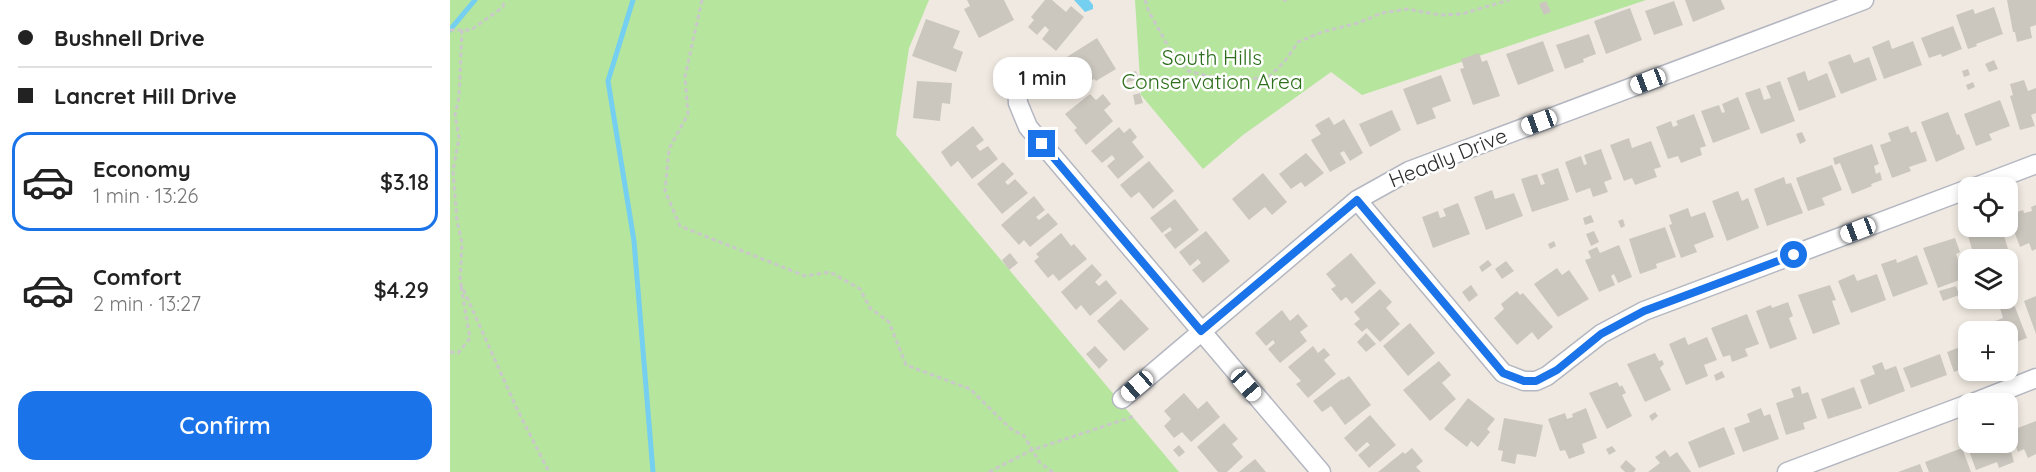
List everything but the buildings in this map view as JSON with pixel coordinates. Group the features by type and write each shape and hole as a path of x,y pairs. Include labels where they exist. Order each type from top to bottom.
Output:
{"street":[{"name":"Headly Drive","path":"1122,399 1357,200 1409,171 1837,5 1864,0"},
{"path":"1017,87 1018,103 1028,127 1321,472"},
{"path":"2002,177 2036,164"},
{"path":"1357,200 1503,373 1524,381 1536,381 1547,376 1601,334 1644,311 1958,193"},
{"path":"1997,393 2036,378"},
{"path":"1787,472 1958,408"}],"path":[{"path":"450,30 471,30 502,7 504,0"},
{"path":"702,0 685,77 688,114 669,149 665,191 680,226 805,276 830,272 860,289 870,308 889,322 906,365 970,389 1011,429 1024,436 1040,463 1053,472"},
{"path":"1145,0 1149,12 1172,53 1188,70 1216,78 1251,79 1270,76 1285,61 1298,42 1382,13 1407,9 1440,15 1462,14 1509,0"},
{"path":"450,352 458,353 470,338 460,282 462,243 457,221 453,171 459,138 455,116 459,97 462,30"},
{"path":"460,282 517,409 549,472"},
{"path":"989,472 1032,450 1135,416"}],"green space":[{"path":"450,0 929,0 909,48 896,135 1179,472 450,472"},
{"name":"South Hills Conservation Area","path":"1135,0 1646,0 1362,95 1331,72 1243,135 1203,169 1141,95"}],"water":[{"path":"1074,0 1089,0 1093,9 1085,12"}],"waterway":[{"path":"450,30 475,0"},
{"path":"633,0 608,81 634,241 653,472"}],"route":[{"path":"1042,144 1201,331 1357,200 1503,373 1512,379 1524,381 1536,381 1547,376 1601,334 1644,311 1794,255"}]}
